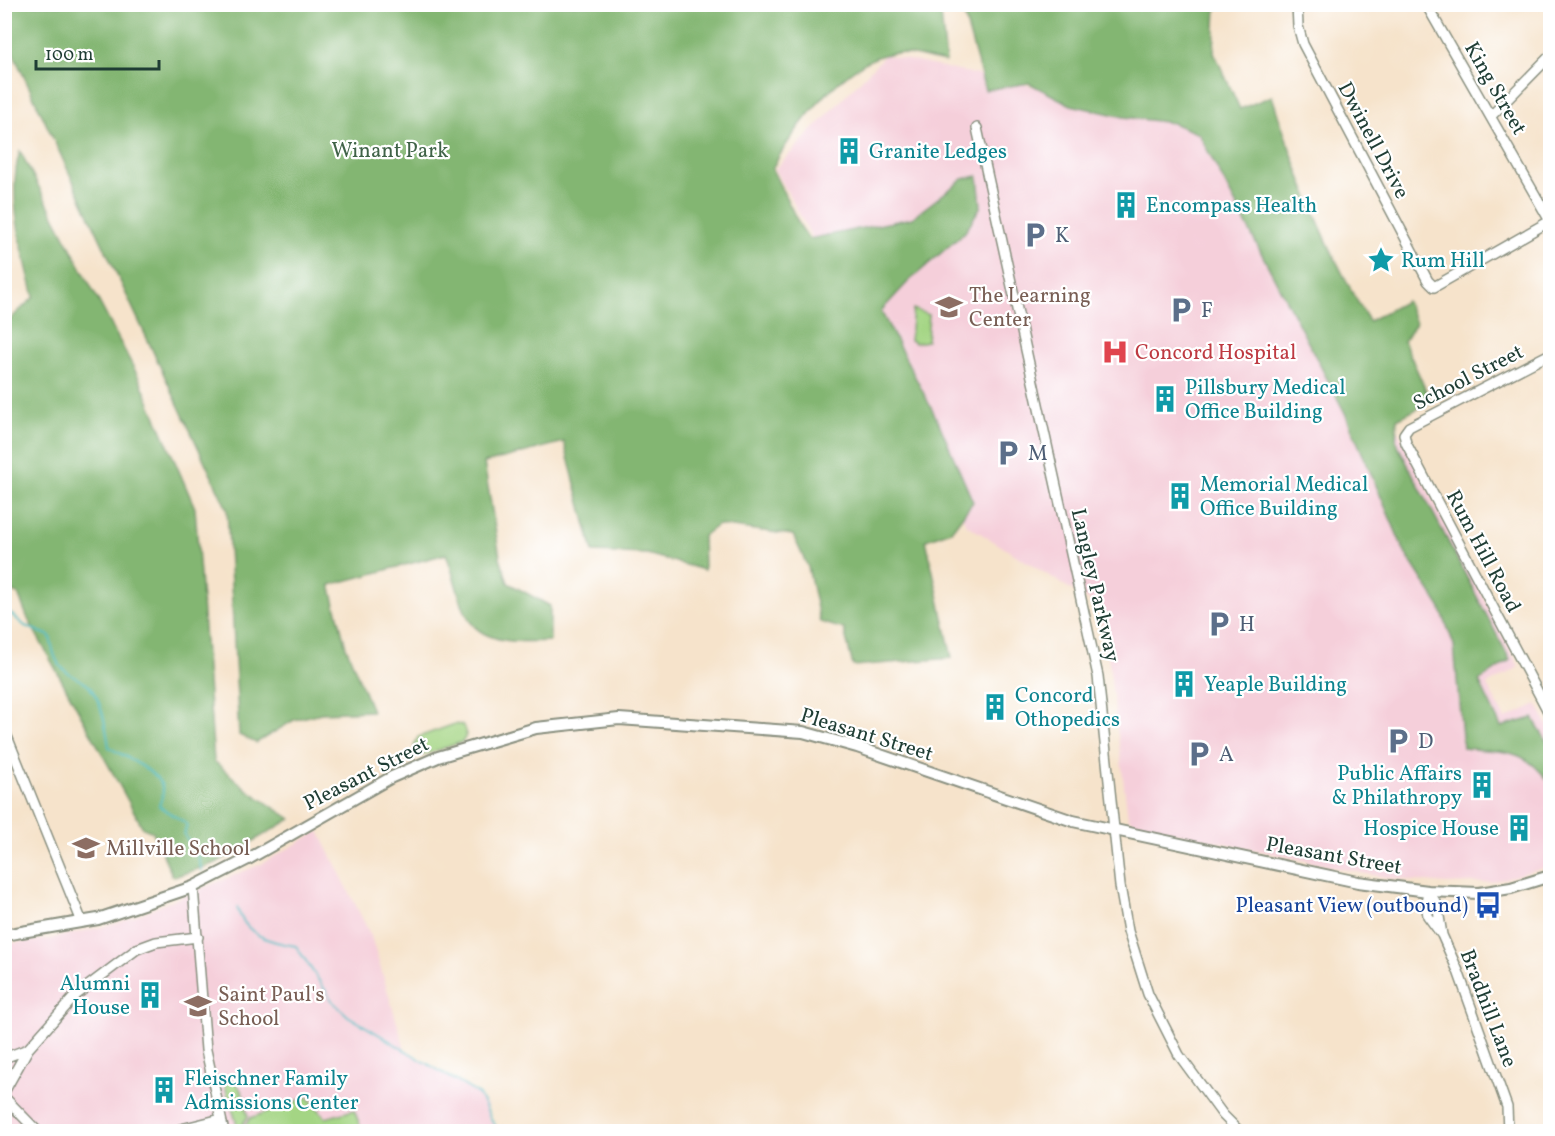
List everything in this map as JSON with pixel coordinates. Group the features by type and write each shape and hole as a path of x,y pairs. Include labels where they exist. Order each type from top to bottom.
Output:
{"main road":[{"name":"Pleasant Street","path":"4,935 82,922 127,911 193,887 250,858 392,777 418,765 519,732 597,720 703,724 803,732 857,747 946,780 1073,820 1325,876 1428,891 1487,892 1551,876"}],"street":[{"name":"Dwinell Drive","path":"1297,4 1298,26 1303,44 1428,281 1434,287 1550,221"},
{"name":"King Street","path":"1426,4 1492,115 1550,221"},
{"path":"1492,115 1551,56"},
{"name":"Langley Parkway","path":"977,128 1098,676 1113,828 1128,931 1148,993 1179,1055 1222,1115 1240,1131"},
{"name":"School Street","path":"1404,434 1409,427 1551,354"},
{"name":"Rum Hill Road","path":"1404,434 1406,442 1550,714"},
{"path":"4,729 82,922"},
{"path":"193,887 206,1050 224,1131"},
{"name":"Bradhill Lane","path":"1428,891 1437,904 1442,935 1458,971 1503,1094 1509,1113 1508,1131"},
{"path":"4,1092 28,1049 76,995 125,957 156,942 198,937"},
{"path":"4,1058 28,1049"},
{"path":"4,1097 38,1131"},
{"path":"169,1131 221,1119"}],"shaded area":[{"name":"Concord Hospital","path":"1190,25 1519,667 1487,685 1505,719 1537,704 1550,730 1550,866 1492,882 1447,884 1414,881 1366,874 1136,824 1128,818 1106,638 1098,606 967,525 775,169 885,55 1134,108"},
{"name":"Saint Paul's School","path":"319,831 371,936 405,1049 478,1094 487,1105 489,1119 500,1131 5,1131 4,944 49,939 118,923 261,864"}],"green space":[{"path":"961,4 1216,5 1214,52 1240,109 1272,96 1326,239 1369,321 1406,301 1416,323 1404,341 1431,402 1397,419 1396,442 1510,660 1479,681 1501,727 1533,718 1550,747 1550,783 1540,771 1522,757 1502,752 1463,748 1454,645 1440,607 1405,553 1345,413 1199,134 1173,123 1124,117 1071,105 1029,83 985,90"},
{"name":"Winant Park","path":"4,5 940,5 946,62 896,53 878,57 859,66 841,80 807,116 772,169 800,226 809,239 912,218 963,179 978,176 981,206 965,232 908,282 881,311 938,421 973,502 951,531 926,540 952,658 853,666 844,629 820,622 808,567 793,535 718,525 703,536 704,570 647,554 593,552 564,442 484,463 500,557 508,583 550,606 550,641 507,640 496,638 477,629 470,621 463,606 446,554 330,585 346,647 372,711 321,713 294,720 256,743 239,735 227,509 5,36"},
{"path":"20,151 139,378 195,508 214,761 249,791 291,819 216,863 173,877 153,832 143,828 28,619 18,594 5,589 5,527 10,513 4,511 5,324 34,297 21,243 15,205 16,169"},
{"path":"913,309 929,315 927,341 915,343 910,340"},
{"path":"455,724 462,725 466,731 462,742 423,755 418,753 414,746 418,737"},
{"path":"222,1077 236,1083 247,1105 245,1106 248,1116 239,1131"},
{"path":"308,1097 326,1118 354,1110 362,1131 242,1131 250,1118"}],"waterway":[{"path":"4,608 25,626 50,636 60,665 93,691 103,714 109,747 157,778 163,792 159,806 187,824 184,835 196,850 202,871"},
{"path":"237,907 241,917 252,931 268,940 296,946 333,1002 348,1016 478,1094 500,1132"}],"place":[{"name":"Granite Ledges","path":"849,151"},
{"name":"Encompass Health","path":"1126,205"},
{"name":"K","path":"1035,235"},
{"name":"Rum Hill","path":"1381,260"},
{"name":"The Learning Center","path":"949,307"},
{"name":"F","path":"1181,310"},
{"name":"Concord Hospital","path":"1115,352"},
{"name":"Pillsbury Medical Office Building","path":"1165,399"},
{"name":"M","path":"1008,453"},
{"name":"Memorial Medical Office Building","path":"1180,496"},
{"name":"H","path":"1219,624"},
{"name":"Yeaple Building","path":"1184,684"},
{"name":"Concord Othopedics","path":"995,707"},
{"name":"D","path":"1398,741"},
{"name":"A","path":"1199,754"},
{"name":"Public Affairs & Philathropy","path":"1482,785"},
{"name":"Hospice House","path":"1519,828"},
{"name":"Millville School","path":"86,848"},
{"name":"Pleasant View (outbound)","path":"1488,905"},
{"name":"Alumni House","path":"150,995"},
{"name":"Saint Paul's School","path":"198,1006"},
{"name":"Fleischner Family Admissions Center","path":"164,1090"}]}
